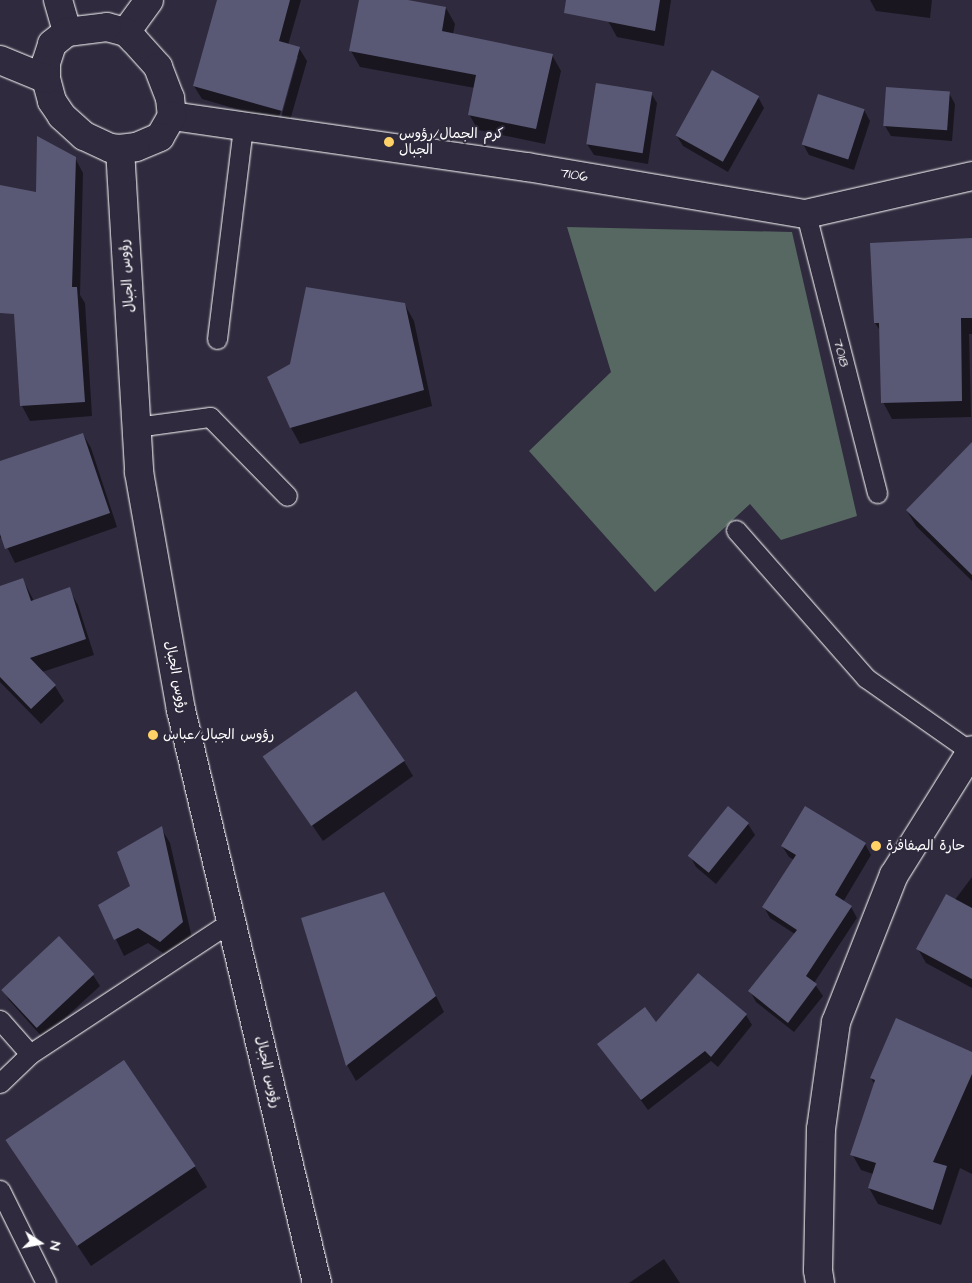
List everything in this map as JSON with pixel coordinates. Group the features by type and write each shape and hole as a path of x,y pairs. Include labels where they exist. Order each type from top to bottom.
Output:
{"street":[{"path":"58,0 67,32"},
{"path":"126,32 149,0"},
{"path":"107,27 126,32 158,67 170,98 172,116 160,137 136,147 120,150 110,148 84,136 62,116 52,101 46,79 46,63 52,44 67,32 107,27"},
{"path":"0,60 46,79"},
{"name":"7106","path":"172,116 527,167 806,214 972,176"},
{"name":"رؤوس الجبال","path":"120,150 139,472 181,710 317,1283"},
{"path":"820,1283 818,1270 821,1129 836,1022 894,875 971,751"}],"lane":[{"path":"217,339 243,126"},
{"name":"7018","path":"806,214 877,493"},
{"path":"136,426 210,417 287,496"},
{"path":"736,530 866,678 971,751"},
{"path":"0,1083 30,1054 232,920"},
{"path":"0,1020 30,1054"},
{"path":"0,1190 46,1283"}],"green space":[{"path":"567,227 792,232 857,516 781,540 750,504 655,592 529,451 611,372"}],"building":[{"path":"217,0 290,0 279,41 300,47 282,111 193,86"},
{"path":"359,0 408,0 446,7 442,31 553,54 536,129 468,115 476,75 349,51"},
{"path":"566,0 660,0 655,31 564,13"},
{"path":"712,70 759,96 723,162 676,136"},
{"path":"596,83 652,92 643,153 586,144"},
{"path":"886,87 950,91 947,130 883,126"},
{"path":"818,94 865,109 848,160 802,144"},
{"path":"37,136 76,157 72,287 77,287 85,402 20,406 14,314 0,313 0,185 36,192"},
{"path":"972,238 972,318 961,318 962,401 881,403 879,323 874,323 870,243"},
{"path":"306,287 405,303 424,390 290,428 267,377 290,364"},
{"path":"83,433 110,513 5,549 0,534 0,461"},
{"path":"972,442 972,575 906,510"},
{"path":"23,578 31,601 70,587 86,639 30,658 56,685 31,709 0,677 0,586"},
{"path":"356,691 405,761 311,826 263,756"},
{"path":"728,806 749,823 709,873 688,856"},
{"path":"805,806 866,843 835,895 852,906 806,976 817,984 788,1023 748,991 797,930 762,907 796,855 781,846"},
{"path":"162,826 183,922 160,942 138,928 114,940 98,905 130,886 117,852"},
{"path":"384,892 436,996 346,1066 301,918"},
{"path":"946,894 972,908 972,979 916,949"},
{"path":"59,936 94,974 37,1028 1,990"},
{"path":"698,973 747,1014 711,1057 705,1051 641,1100 597,1044 645,1007 656,1022"},
{"path":"896,1018 972,1052 972,1074 933,1162 947,1166 933,1210 868,1188 876,1163 850,1155 875,1080 870,1078"},
{"path":"124,1060 196,1166 77,1246 5,1140"}],"place":[{"name":"كرم الجمال/رؤوس الجبال","path":"389,142"},
{"name":"رؤوس الجبال/عباس","path":"153,735"},
{"name":"حارة الصفافرة","path":"876,846"}]}
